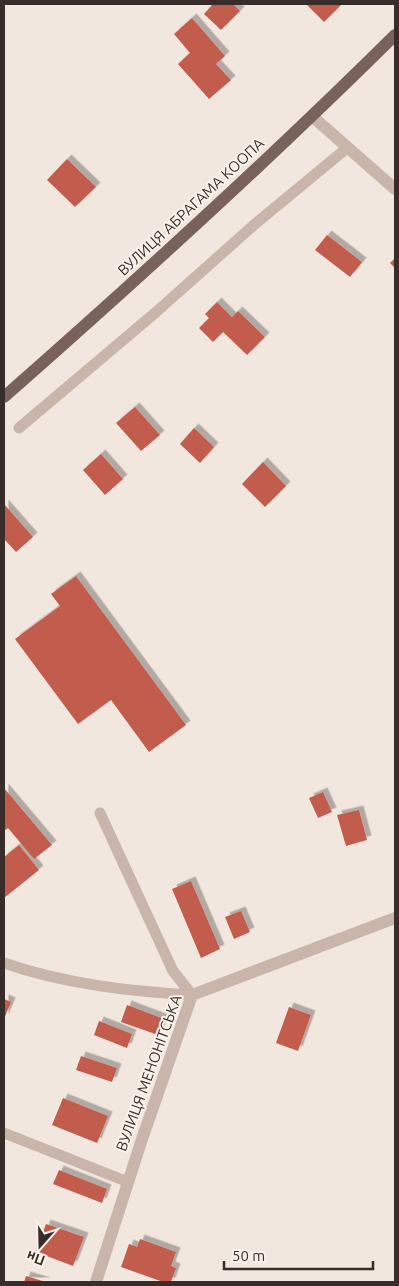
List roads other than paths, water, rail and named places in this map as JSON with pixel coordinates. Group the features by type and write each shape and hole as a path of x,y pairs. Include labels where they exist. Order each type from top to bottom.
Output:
{"main road":[{"name":"ВУЛИЦЯ АБРАГАМА КООПА","path":"4,397 312,117 395,35"}],"street":[{"path":"312,117 395,189"},
{"name":"ВУЛИЦЯ МЕНОНІТСЬКА","path":"96,1282 180,1026 192,995 395,918"}],"lane":[{"path":"19,428 155,313 270,211 347,148"},
{"path":"100,813 173,971 192,995"},
{"path":"4,963 36,974 128,991 192,995"},
{"path":"4,1133 128,1182"}]}
